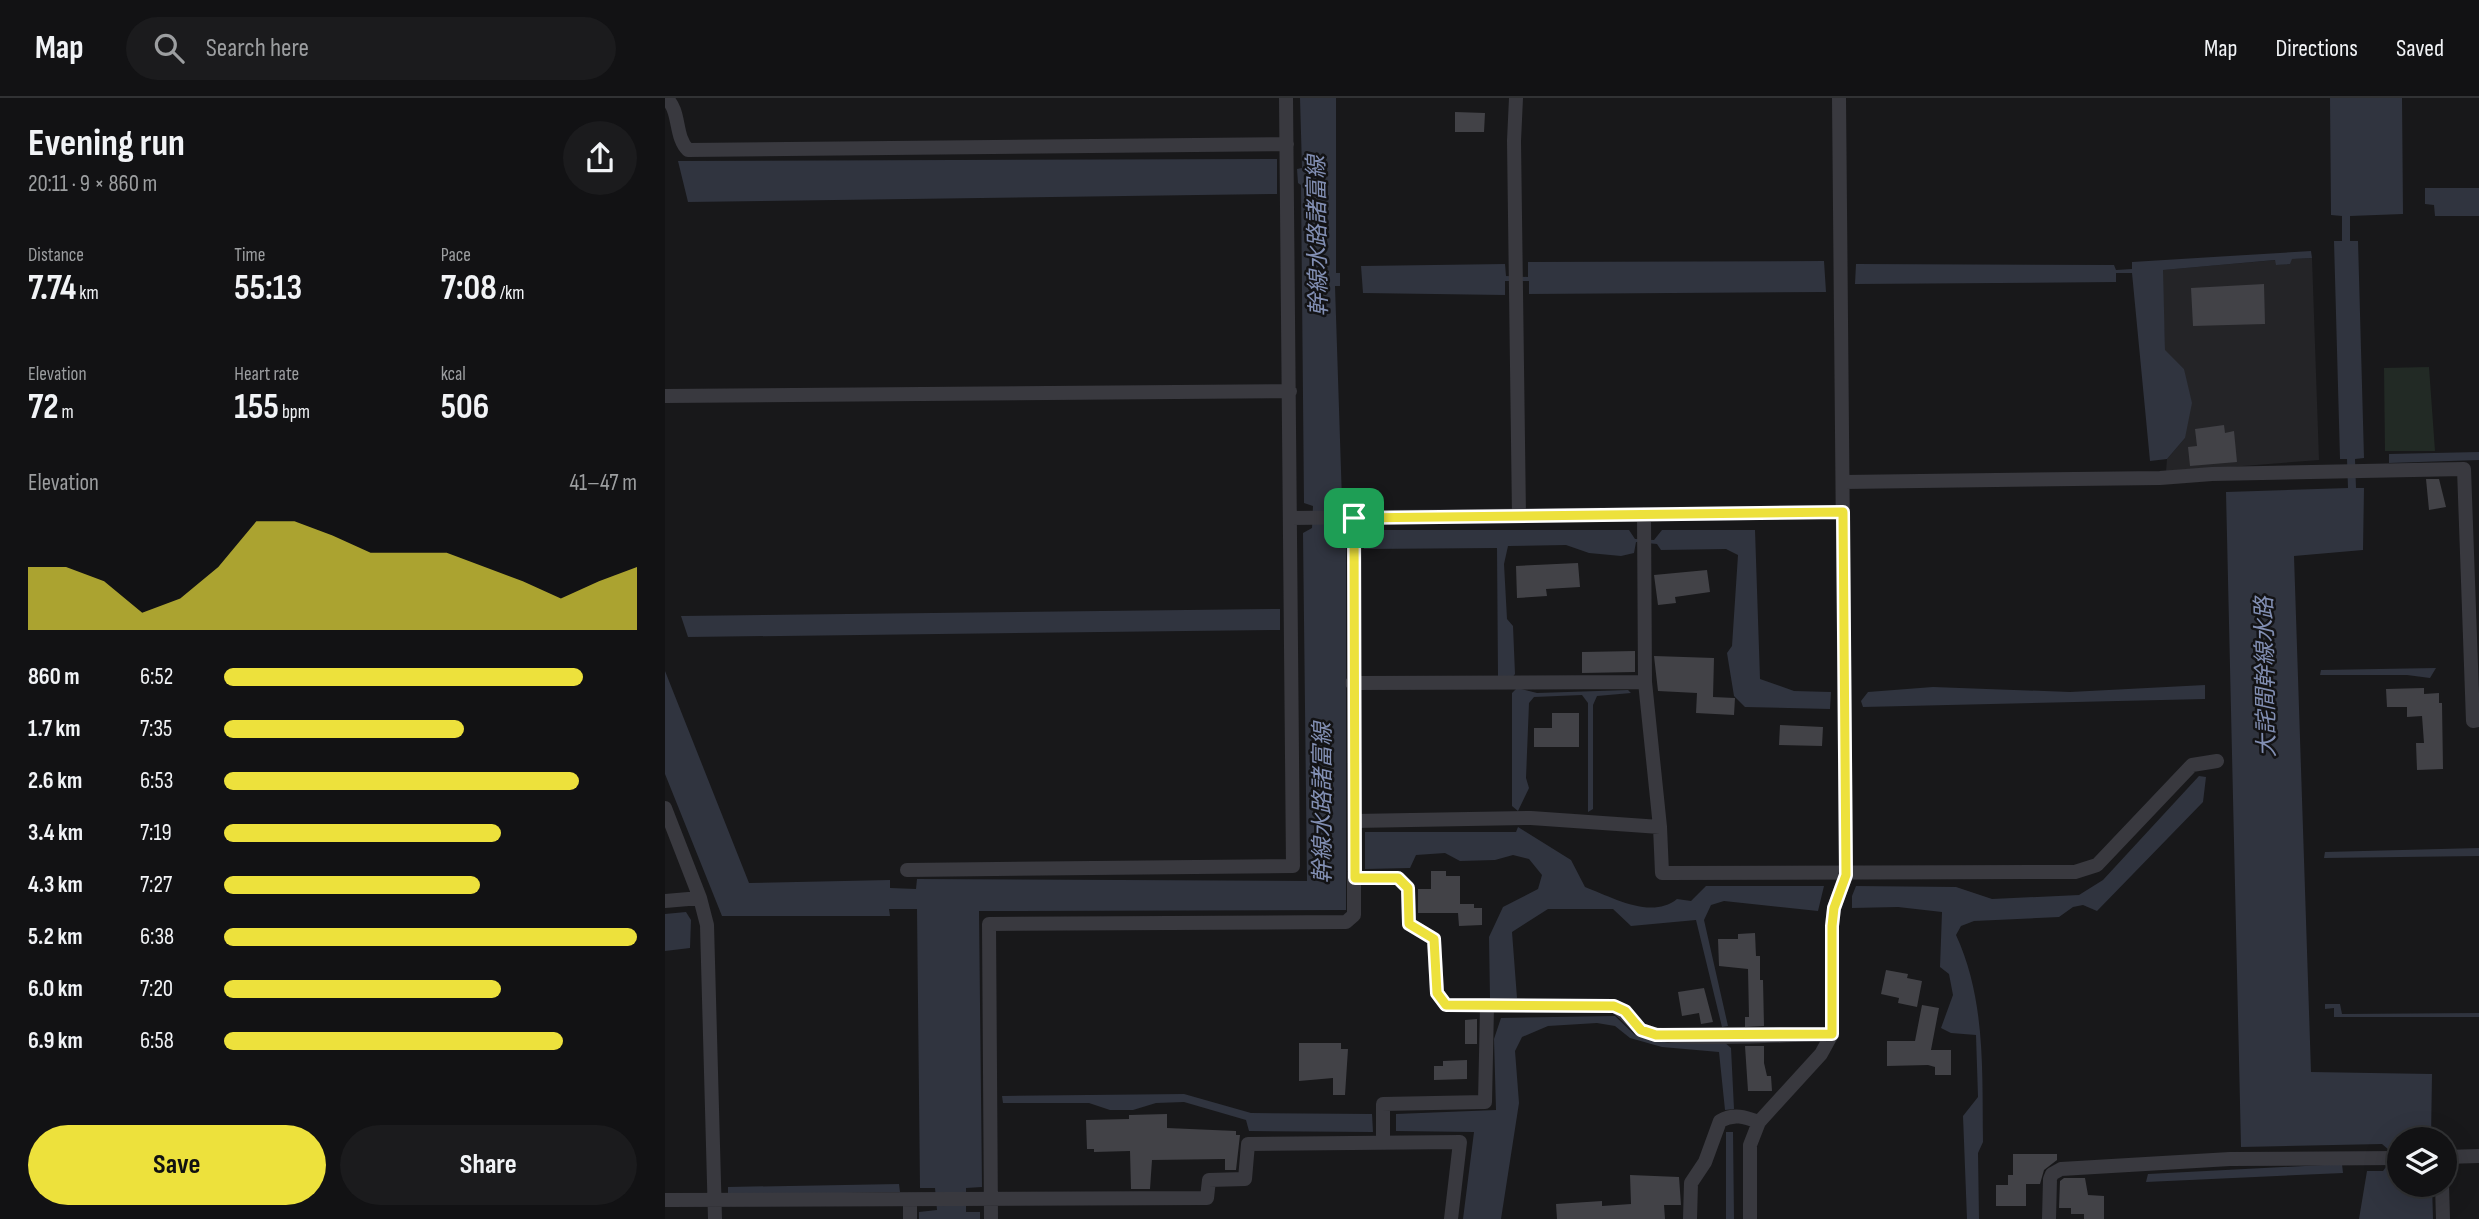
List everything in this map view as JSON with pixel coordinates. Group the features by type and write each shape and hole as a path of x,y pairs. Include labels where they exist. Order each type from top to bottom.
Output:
{"street":[{"path":"666,98 673,104 682,145 688,150 1287,144"},
{"path":"907,870 1293,866 1286,98"},
{"path":"1516,98 1519,516"},
{"path":"1750,1219 1750,1145 1759,1122 1822,1054 1832,1034 1832,926 1834,908 1846,875 1839,98"},
{"path":"665,396 1290,391"},
{"path":"1844,482 2161,478 2359,470 2464,469 2473,721 2479,720"},
{"path":"1291,518 1843,512"},
{"path":"1644,514 1645,682 1662,873 1846,875 2075,872 2097,864 2192,765 2217,761"},
{"path":"991,1219 989,924 1346,922 1354,915 1347,518"},
{"path":"1352,683 1645,682"},
{"path":"665,808 700,898 707,925 715,1219"},
{"path":"1354,821 1531,818 1660,827"},
{"path":"1355,878 1398,878 1408,888 1409,924 1434,939 1437,993 1446,1005 1614,1006 1625,1011 1641,1030 1670,1037 1832,1034"},
{"path":"665,901 700,898"},
{"path":"1383,1142 1383,1104 1485,1102 1486,1007"},
{"path":"1690,1219 1691,1183 1705,1162 1720,1121 1729,1116 1742,1116 1759,1122"},
{"path":"665,1200 714,1202 1207,1198 1209,1180 1245,1179 1248,1144 1460,1142 1451,1219"},
{"path":"2457,1157 2479,1156"},
{"path":"2049,1219 2050,1179 2052,1174 2061,1169 2230,1159 2387,1158"},
{"path":"2442,1197 2443,1219"},
{"path":"910,1201 910,1219"}],"shaded area":[{"path":"2312,258 2319,460 2166,472 2167,459 2185,438 2184,369 2165,351 2162,270 2276,260 2276,265 2289,264 2291,259"},
{"path":"2429,367 2435,451 2385,451 2384,368"}],"water":[{"name":"幹線水路諸富線","path":"1300,98 1336,98 1336,273 1340,273 1340,286 1335,286 1342,501 1335,506 1335,527 1346,532 1346,910 979,911 982,1187 966,1188 966,1212 980,1212 980,1219 919,1219 919,1212 937,1210 935,1188 920,1188 917,909 889,909 890,916 722,916 665,774 665,671 749,883 890,880 890,888 916,889 917,879 1307,881 1303,533 1312,528 1313,506 1304,503 1301,185 1298,183 1297,169 1302,168"},
{"name":"大詫間幹線水路","path":"2330,98 2402,98 2403,214 2350,216 2350,241 2358,241 2364,458 2355,459 2356,488 2364,488 2363,550 2294,556 2311,1072 2432,1074 2431,1127 2387,1127 2387,1148 2382,1144 2241,1147 2226,492 2348,488 2347,459 2340,459 2334,241 2342,241 2342,216 2331,215"},
{"path":"1277,159 1277,194 688,202 678,161"},
{"path":"2425,188 2479,188 2479,216 2435,216 2434,205 2425,204"},
{"path":"2311,251 2312,258 2292,259 2290,264 2276,265 2275,260 2163,270 2165,350 2184,369 2192,403 2185,438 2167,459 2150,461 2132,273 2116,273 2116,282 1855,284 1856,264 2114,265 2116,270 2132,269 2132,262"},
{"path":"1824,261 1826,292 1529,294 1529,281 1505,281 1505,295 1363,293 1361,266 1505,264 1506,276 1528,277 1528,262"},
{"path":"2479,452 2479,460 2389,463 2389,454"},
{"path":"1367,530 1629,530 1635,539 1654,540 1662,530 1755,530 1760,679 1794,691 1831,692 1830,709 1745,707 1734,696 1727,653 1732,646 1738,555 1726,549 1661,550 1657,544 1636,542 1634,553 1621,556 1589,553 1566,545 1508,546 1504,564 1507,619 1513,626 1515,674 1511,679 1498,677 1497,548 1364,549 1363,540"},
{"path":"1280,609 1280,630 688,637 681,616"},
{"path":"2436,668 2430,678 2407,675 2320,675 2321,670"},
{"path":"2205,685 2205,699 1863,707 1861,701 1868,692 1933,687 2070,692"},
{"path":"1517,688 1537,693 1628,690 1631,693 1597,696 1593,705 1593,809 1588,812 1588,703 1582,695 1534,697 1529,703 1526,778 1529,788 1518,811 1512,806 1512,693"},
{"path":"2199,776 2206,777 2203,802 2097,911 2083,905 2073,907 2059,917 1974,921 1961,926 1956,935 1973,985 1982,1063 1983,1142 1978,1153 1979,1219 1967,1219 1963,1116 1978,1097 1976,1035 1951,1033 1941,1028 1953,995 1949,974 1940,967 1942,912 1898,907 1852,908 1852,896 1856,886 1956,887 1992,899 2079,895 2103,880"},
{"path":"1518,827 1571,860 1585,887 1631,905 1655,907 1667,905 1677,899 1691,901 1706,886 1824,886 1818,911 1724,901 1711,905 1704,920 1728,1026 1722,1027 1696,920 1631,926 1613,909 1548,909 1512,932 1517,998 1490,998 1489,937 1503,907 1538,889 1542,875 1529,859 1513,855 1495,860 1460,861 1445,853 1416,855 1410,868 1365,869 1365,832 1516,832"},
{"path":"2479,848 2479,856 2324,858 2325,852"},
{"path":"686,912 691,920 690,948 665,951 665,914"},
{"path":"2325,1004 2340,1004 2342,1014 2479,1013 2479,1017 2334,1017 2334,1008 2325,1009"},
{"path":"1615,1016 1635,1035 1669,1043 1723,1041 1731,1048 1734,1109 1725,1110 1719,1052 1662,1047 1630,1038 1615,1026 1597,1023 1548,1026 1522,1037 1515,1051 1519,1103 1501,1219 1463,1219 1474,1132 1396,1131 1396,1114 1496,1110 1494,1039 1501,1018"},
{"path":"1184,1094 1251,1113 1372,1114 1373,1132 1249,1131 1246,1120 1184,1102 1156,1103 1133,1110 1110,1110 1089,1103 1003,1103 1002,1096"},
{"path":"1726,1132 1733,1132 1734,1219 1726,1219"},
{"path":"2342,1164 2343,1173 2146,1182 2148,1174"},
{"path":"2387,1166 2387,1197 2432,1197 2433,1219 2359,1219 2367,1171 2383,1171"},
{"path":"899,1184 900,1192 728,1195 728,1187"}],"building":[{"path":"1455,112 1485,113 1484,132 1455,132"},
{"path":"2264,284 2265,324 2193,326 2191,288"},
{"path":"2224,425 2225,433 2234,431 2237,462 2190,466 2188,447 2197,446 2195,429"},
{"path":"2426,479 2439,479 2446,507 2429,510"},
{"path":"1578,563 1580,587 1546,589 1547,596 1517,598 1516,566"},
{"path":"1707,570 1710,592 1675,597 1676,603 1658,605 1654,575"},
{"path":"1635,651 1635,672 1582,673 1582,652"},
{"path":"1654,656 1714,658 1713,697 1735,698 1734,715 1696,713 1697,693 1658,691"},
{"path":"2424,688 2424,694 2439,693 2439,703 2442,703 2443,769 2417,770 2416,743 2424,743 2422,716 2407,717 2407,707 2387,707 2386,689"},
{"path":"1552,713 1579,713 1579,747 1534,747 1534,728 1552,728"},
{"path":"1780,725 1823,727 1822,746 1779,745"},
{"path":"1431,871 1446,871 1446,876 1460,876 1460,904 1474,904 1474,908 1482,908 1482,925 1459,926 1458,913 1418,913 1418,889 1431,889"},
{"path":"1755,933 1756,956 1760,956 1760,980 1763,980 1764,1026 1745,1027 1745,1017 1749,1017 1748,969 1719,966 1718,939 1738,939 1738,934"},
{"path":"1886,970 1908,974 1907,978 1922,981 1917,1007 1898,1003 1899,998 1881,994"},
{"path":"1704,988 1713,1022 1701,1024 1699,1013 1682,1016 1678,992"},
{"path":"1922,1005 1939,1008 1931,1050 1951,1050 1951,1075 1935,1075 1935,1067 1928,1065 1887,1066 1887,1041 1915,1041"},
{"path":"1477,1019 1477,1044 1465,1044 1465,1020"},
{"path":"1299,1043 1341,1043 1341,1049 1348,1049 1345,1095 1333,1095 1333,1078 1299,1081"},
{"path":"1745,1046 1764,1046 1764,1063 1767,1076 1771,1076 1772,1091 1748,1091"},
{"path":"1467,1060 1467,1079 1434,1080 1434,1066 1443,1066 1443,1061"},
{"path":"1167,1114 1167,1128 1236,1131 1236,1135 1240,1135 1236,1170 1225,1170 1225,1159 1152,1160 1150,1189 1131,1189 1130,1151 1094,1152 1094,1149 1087,1149 1086,1120 1129,1119 1129,1115"},
{"path":"2013,1154 2057,1154 2057,1160 2044,1170 2040,1184 2026,1184 2026,1206 1996,1206 1996,1185 2008,1185 2008,1175 2013,1175"},
{"path":"1630,1175 1679,1177 1681,1205 1664,1205 1665,1219 1557,1219 1556,1204 1602,1201 1602,1206 1631,1204"},
{"path":"2064,1178 2085,1178 2088,1195 2104,1196 2104,1219 2084,1219 2084,1214 2071,1214 2071,1208 2059,1208 2060,1181"}],"route":[{"path":"1843,512 1846,875 1834,908 1832,926 1832,1034 1670,1037 1641,1030 1625,1011 1614,1006 1446,1005 1437,993 1434,939 1409,924 1408,888 1398,878 1355,878 1352,683 1354,518 1843,512"}]}
